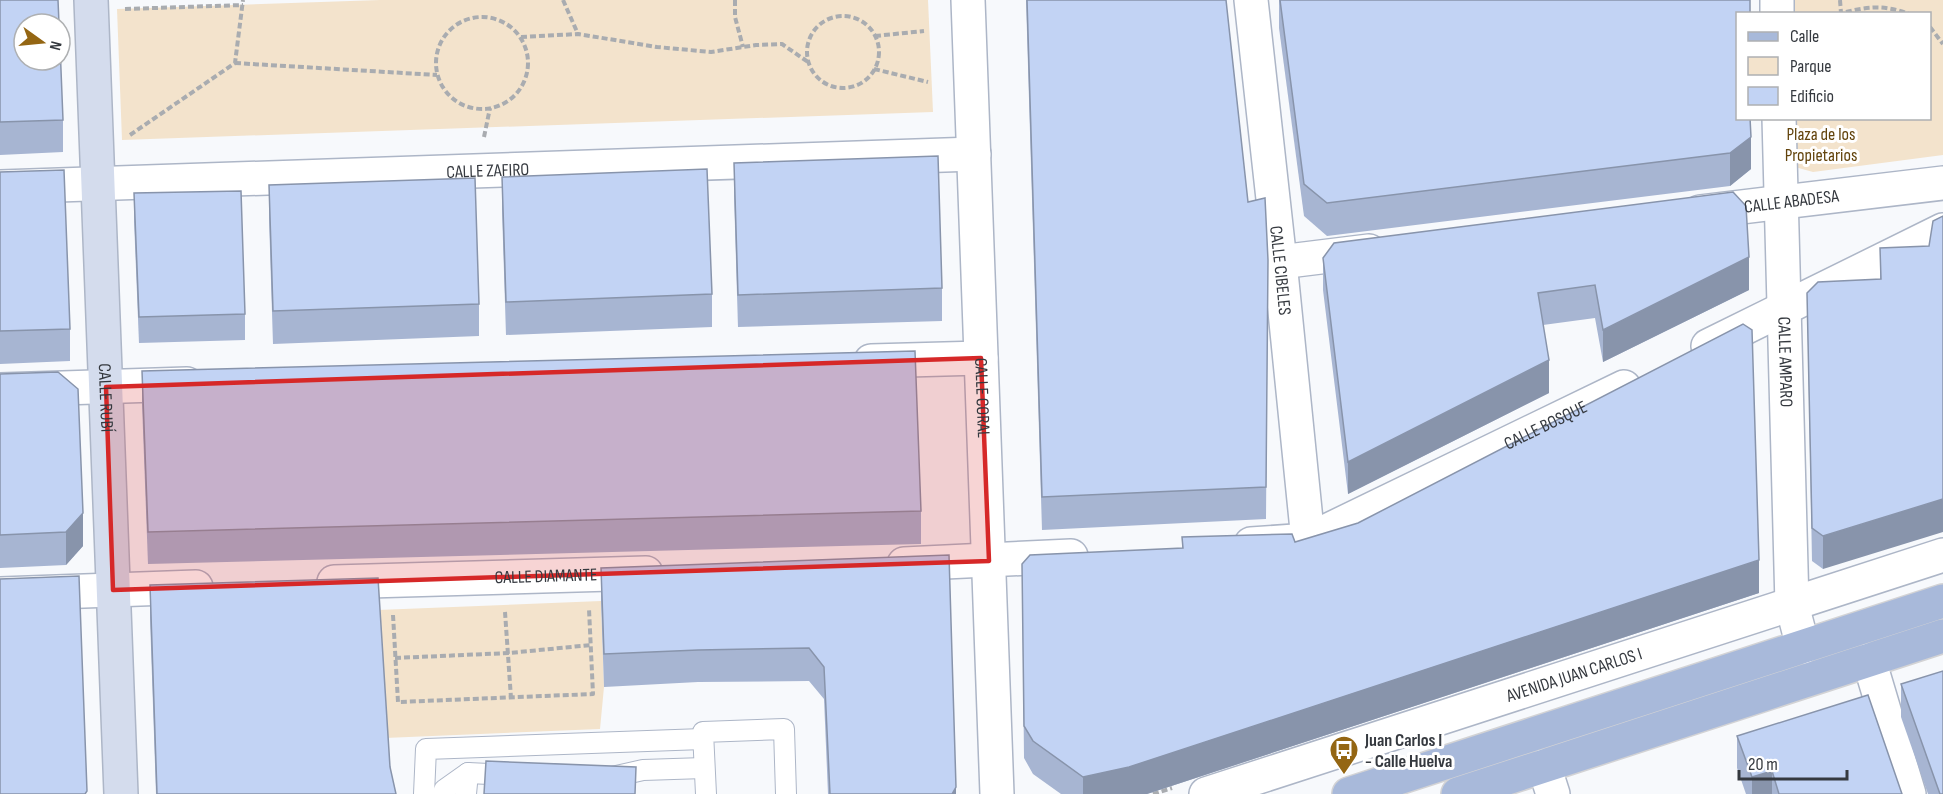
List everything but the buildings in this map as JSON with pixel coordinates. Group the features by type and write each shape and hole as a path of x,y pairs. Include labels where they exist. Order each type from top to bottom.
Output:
{"main road":[{"name":"CALLE RUBÍ","path":"104,5 98,183 121,794"},
{"path":"1349,794 1943,601"},
{"path":"1458,794 1548,780 1869,660 1943,636"},
{"path":"1534,734 1548,780"}],"street":[{"name":"CALLE CORAL","path":"968,0 997,794"},
{"name":"CALLE CIBELES","path":"1251,0 1308,540"},
{"name":"CALLE AMPARO","path":"1779,120 1792,605 1803,647"},
{"name":"CALLE ZAFIRO","path":"0,187 974,153"},
{"name":"CALLE ABADESA","path":"1676,214 1943,183"},
{"path":"1677,361 1943,230"},
{"path":"1280,262 1397,248"},
{"path":"837,362 981,358"},
{"name":"CALLE BOSQUE","path":"1308,540 1646,376"},
{"path":"0,390 215,383"},
{"path":"1225,545 1308,540"},
{"path":"871,565 1095,554"},
{"name":"AVENIDA JUAN CARLOS I","path":"1206,794 1943,555"},
{"name":"CALLE DIAMANTE","path":"300,583 670,572"},
{"path":"0,594 231,586"},
{"path":"1869,660 1909,794"}],"lane":[{"path":"706,794 703,732 784,729 786,794"},
{"path":"423,794 426,748 703,739"},
{"path":"596,778 608,778 643,770 704,768"},
{"path":"443,794 444,790 468,773 526,775"},
{"path":"466,794 468,773"}],"path":[{"path":"563,0 578,34"},
{"path":"735,0 735,17 743,47"},
{"path":"104,5 243,3 235,63"},
{"path":"1847,12 1875,7 1892,7 1904,12"},
{"path":"839,16 851,17 867,26 875,36 879,48 874,69 867,79 846,88 834,87 822,82 813,73 808,62 809,38 816,27 827,19 839,16"},
{"path":"487,17 500,20 514,29 527,52 528,68 523,83 513,96 500,105 490,108 474,108 457,101 445,90 437,75 436,59 441,42 451,29 471,18 487,17"},
{"path":"1931,29 1943,44"},
{"path":"875,36 924,31"},
{"path":"521,38 578,34 657,48 711,52 782,44 808,62"},
{"path":"122,140 235,63 437,75"},
{"path":"874,69 928,82"},
{"path":"391,580 398,702 593,694 588,575"},
{"path":"503,578 511,698"},
{"path":"395,658 509,654 591,645"}],"highlighted area":[{"path":"981,358 989,561 113,590 106,387"}],"green space":[{"path":"380,0 928,0 933,112 122,140 117,9"},
{"name":"Plaza de los Propietarios","path":"1792,0 1943,0 1943,155 1813,172 1795,167 1794,120 1931,120 1931,12 1792,12"},
{"path":"601,601 604,687 600,729 385,738 378,610"}],"place":[{"name":"Juan Carlos I - Calle Huelva","path":"1344,776"}]}
